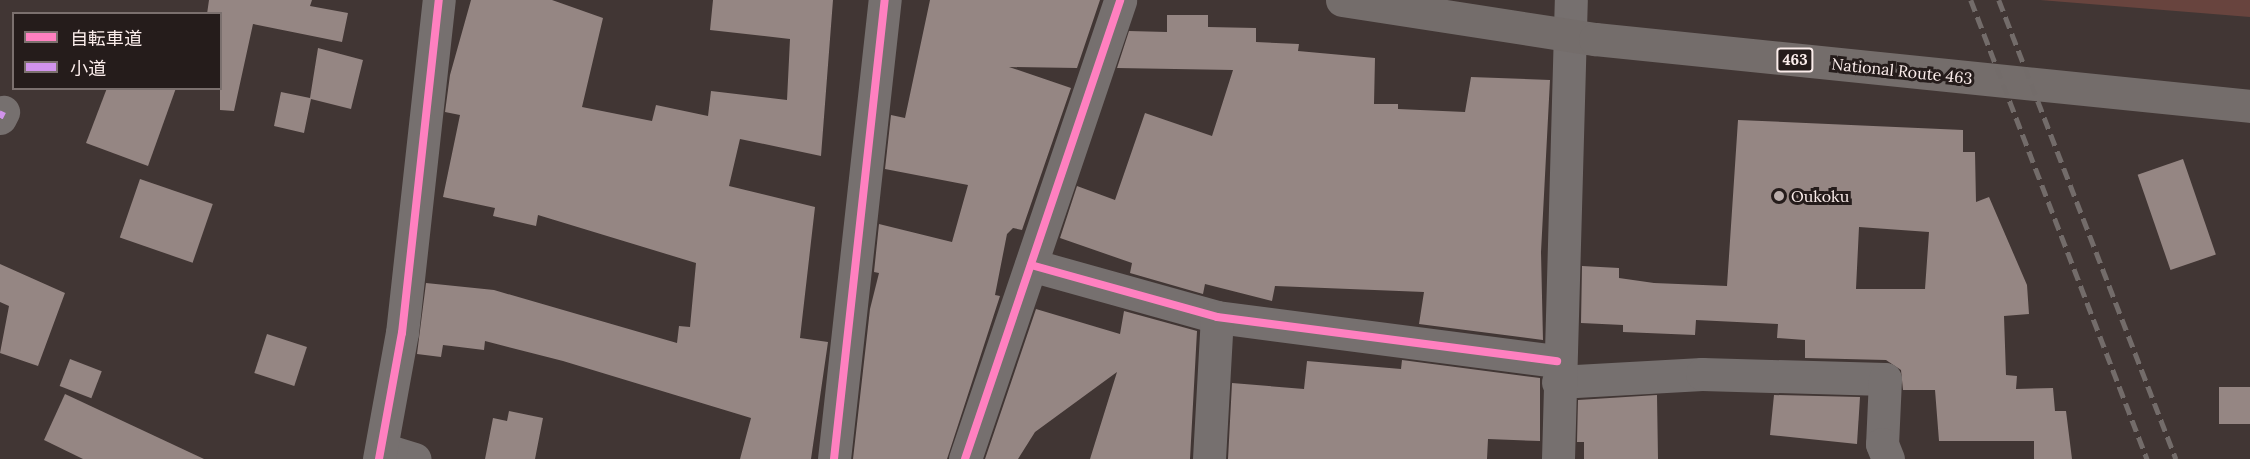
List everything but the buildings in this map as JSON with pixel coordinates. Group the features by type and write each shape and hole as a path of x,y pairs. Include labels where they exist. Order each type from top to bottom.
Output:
{"highway":[{"name":"National Route 463","path":"1342,0 1570,37 2250,106"}],"street":[{"path":"415,459 381,454 402,333 439,0"},
{"path":"834,459 885,0"},
{"path":"965,459 1120,0"},
{"path":"1558,459 1558,372 1571,0"},
{"path":"1031,265 1217,317 1558,372 1885,379 1882,444 1888,459"},
{"path":"1209,459 1217,317"}],"shaded area":[{"path":"2040,0 2250,0 2250,17"}],"railway":[{"path":"1971,0 2147,459"},
{"path":"1999,0 2176,459"}],"marked path":[{"path":"0,118 3,112"}],"cycle path":[{"path":"379,459 402,333 439,0"},
{"path":"834,459 885,0"},
{"path":"965,459 1120,0"},
{"path":"1031,265 1217,317 1557,361"}],"place":[{"name":"Oukoku","path":"1779,196"}]}
